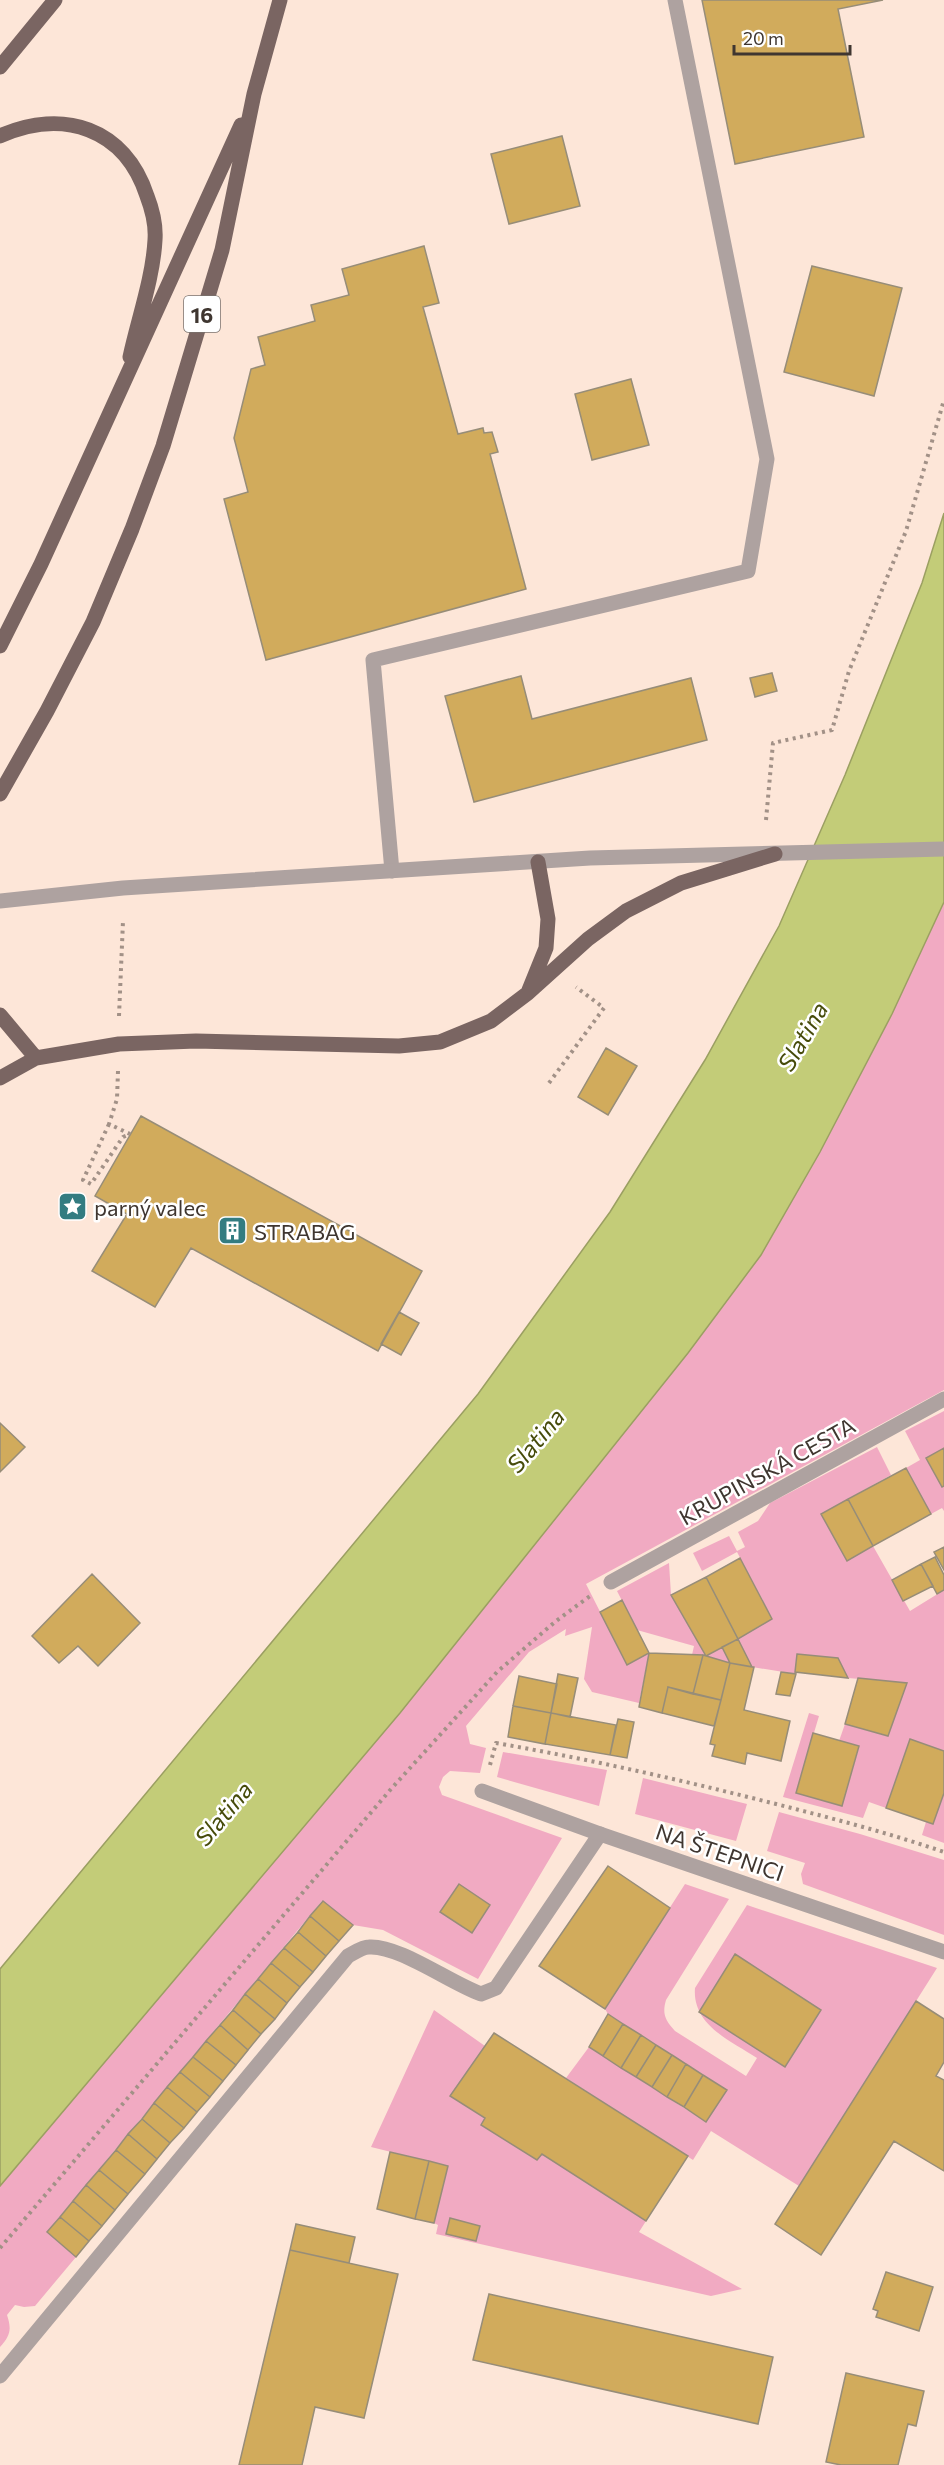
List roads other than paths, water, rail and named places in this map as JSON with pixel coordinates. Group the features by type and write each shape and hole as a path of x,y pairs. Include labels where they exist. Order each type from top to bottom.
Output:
{"main road":[{"path":"0,67 55,0"},
{"name":"16","path":"0,794 47,711 93,622 132,529 163,446 222,250 254,94 280,0"},
{"name":"16","path":"0,646 122,390 254,94"},
{"path":"0,136 35,126 59,124 85,128 110,139 128,157 142,180 152,209 155,240 122,390"},
{"path":"0,1078 36,1058 119,1044 196,1041 399,1046 440,1042 490,1021 528,993 588,939 626,910 681,883 775,854"},
{"path":"528,993 546,948 548,920 538,862"},
{"path":"0,1015 36,1058"}],"street":[{"path":"392,871 373,660 748,571 767,459 675,0"},
{"path":"0,902 123,888 538,862 944,849"},
{"name":"KRUPINSKÁ CESTA","path":"611,1582 944,1399"},
{"name":"NA ŠTEPNICI","path":"482,1791 944,1952"},
{"path":"0,2376 348,1956 367,1946 390,1949 472,1991 481,1994 496,1988 600,1834"}],"water":[{"name":"Slatina","path":"944,513 944,902 892,1014 820,1152 761,1255 688,1353 400,1713 0,2186 0,1969 478,1394 610,1212 705,1060 779,926 845,775 922,583"}],"place":[{"name":"parný valec","path":"73,1207"},
{"name":"STRABAG","path":"233,1231"}]}
